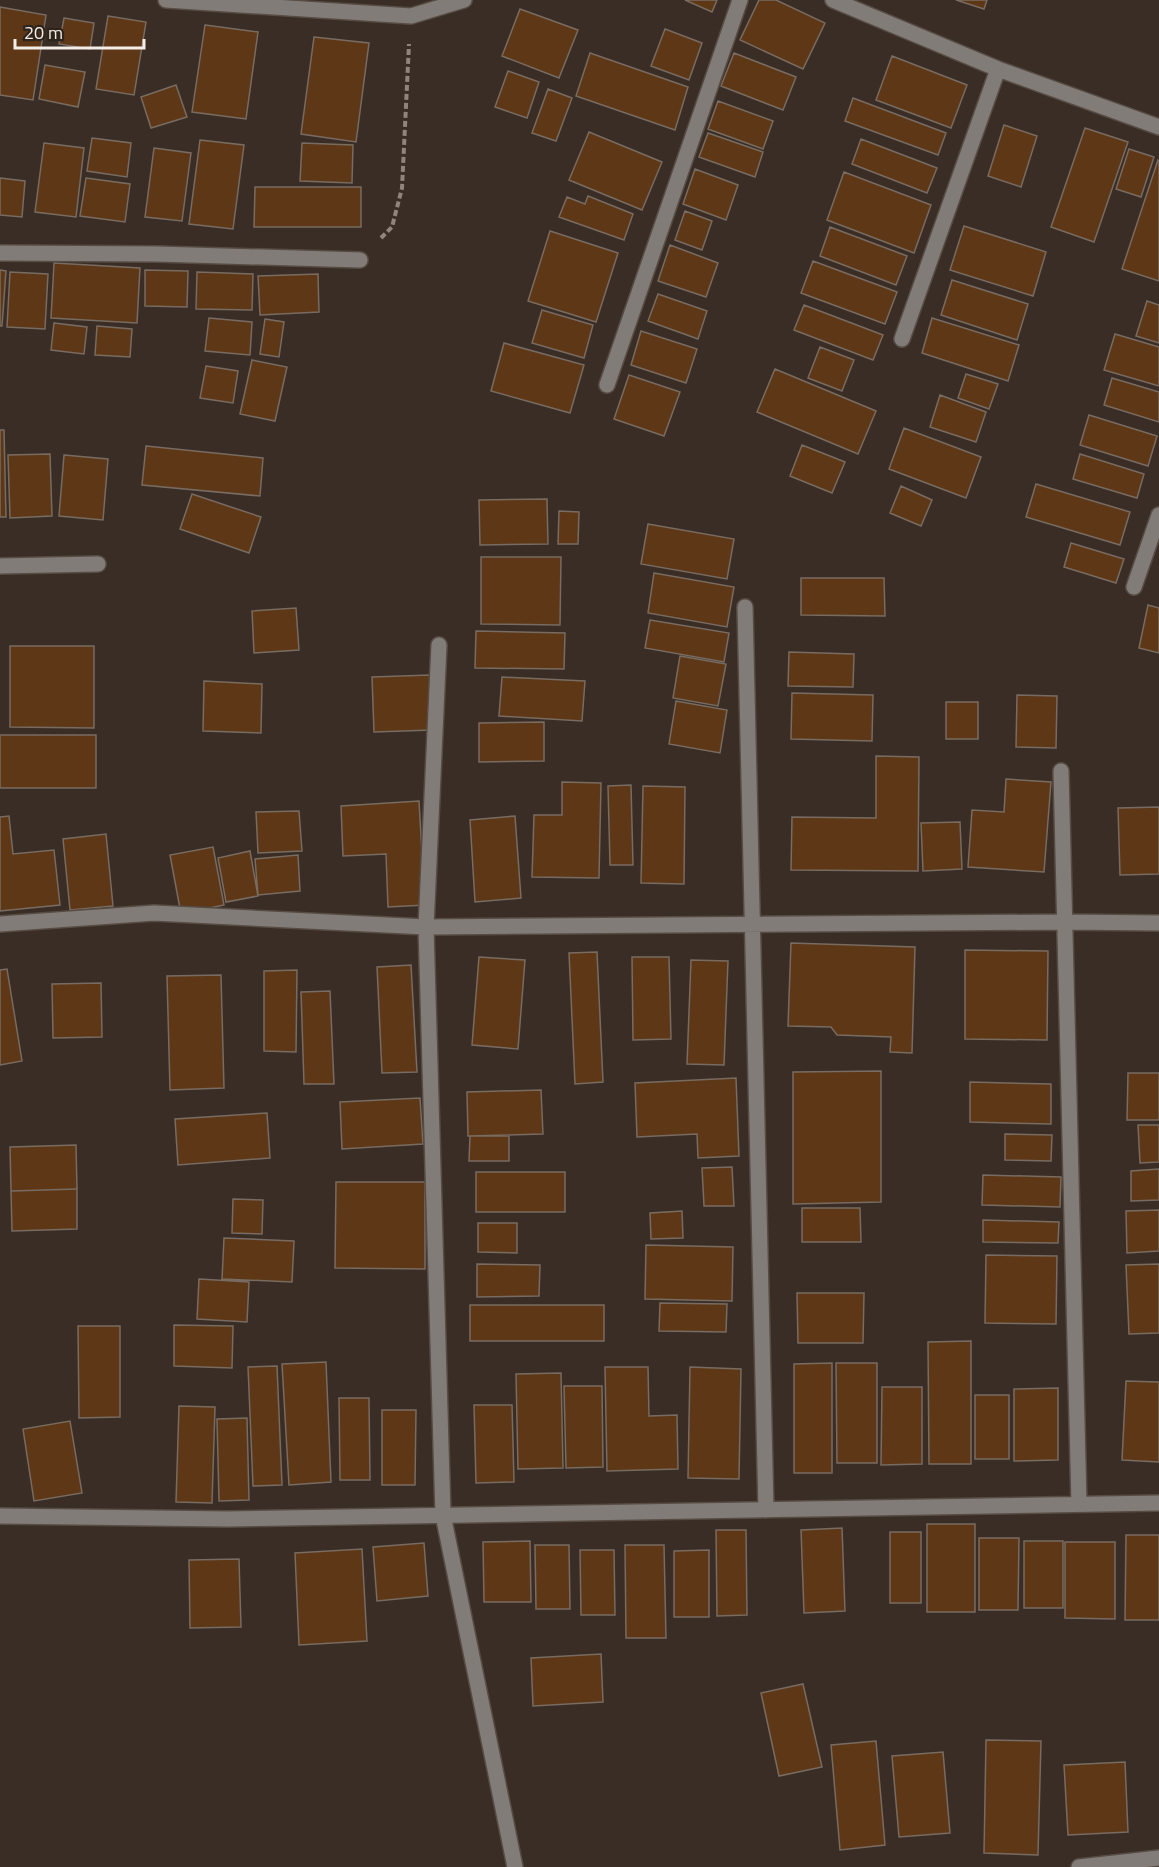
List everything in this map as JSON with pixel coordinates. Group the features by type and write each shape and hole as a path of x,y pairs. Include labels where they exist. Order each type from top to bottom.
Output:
{"street":[{"path":"166,0 411,16 464,0"},
{"path":"607,385 740,0"},
{"path":"833,0 998,69 1159,127"},
{"path":"902,339 998,69"},
{"path":"0,254 157,254 360,260"},
{"path":"1134,587 1159,515"},
{"path":"0,567 98,564"},
{"path":"745,607 766,1509"},
{"path":"439,645 426,927 443,1515 515,1867"},
{"path":"1061,771 1079,1504"},
{"path":"0,924 154,913 426,927 1159,923"},
{"path":"0,1516 229,1519 1159,1503"},
{"path":"1079,1867 1159,1858"}],"path":[{"path":"360,260 392,227 402,188 411,16"}],"building":[{"path":"685,0 717,0 712,12"},
{"path":"759,0 776,0 825,23 803,69 740,40"},
{"path":"956,0 987,0 984,9"},
{"path":"0,7 46,15 33,100 0,95"},
{"path":"520,9 578,30 559,78 502,56"},
{"path":"108,16 146,22 134,95 96,89"},
{"path":"64,18 94,23 90,49 59,44"},
{"path":"205,25 258,32 246,119 192,112"},
{"path":"665,29 702,43 689,80 651,66"},
{"path":"314,37 369,43 356,142 301,134"},
{"path":"590,53 688,87 675,130 576,96"},
{"path":"734,53 796,77 783,110 721,86"},
{"path":"892,56 967,85 951,128 876,100"},
{"path":"45,65 85,72 78,107 39,99"},
{"path":"508,71 539,82 527,118 495,107"},
{"path":"176,85 187,117 151,128 141,97"},
{"path":"548,89 572,98 556,141 532,133"},
{"path":"853,98 946,133 938,155 845,121"},
{"path":"718,101 773,121 763,149 708,129"},
{"path":"1004,125 1037,136 1021,187 988,176"},
{"path":"1085,128 1128,142 1094,242 1051,227"},
{"path":"589,132 662,162 642,210 569,180"},
{"path":"708,133 763,152 755,177 699,157"},
{"path":"92,138 131,143 127,177 87,171"},
{"path":"861,139 937,168 927,193 852,164"},
{"path":"200,140 244,145 233,229 189,224"},
{"path":"44,143 84,148 76,217 35,212"},
{"path":"302,143 353,145 352,183 300,181"},
{"path":"154,148 191,153 182,221 145,217"},
{"path":"1129,149 1154,157 1141,197 1116,189"},
{"path":"1159,161 1159,281 1122,269"},
{"path":"695,169 738,185 726,220 683,204"},
{"path":"844,172 931,205 914,253 827,220"},
{"path":"0,178 25,181 22,217 0,215"},
{"path":"86,178 130,184 125,222 80,216"},
{"path":"255,187 361,187 361,227 254,227"},
{"path":"588,196 633,214 624,240 559,217 567,197 585,204"},
{"path":"685,211 712,221 702,250 675,240"},
{"path":"964,226 1046,252 1033,296 950,270"},
{"path":"830,227 907,256 896,285 820,256"},
{"path":"550,231 618,253 596,322 528,301"},
{"path":"670,245 718,263 706,297 658,281"},
{"path":"813,261 897,292 885,324 801,293"},
{"path":"54,263 140,268 137,323 51,318"},
{"path":"0,270 6,271 2,326 0,326"},
{"path":"145,270 188,271 187,307 145,306"},
{"path":"10,272 48,274 45,329 7,327"},
{"path":"197,272 253,274 252,310 196,309"},
{"path":"318,274 319,312 260,315 258,276"},
{"path":"952,280 1028,304 1017,340 941,315"},
{"path":"658,294 707,311 698,339 648,321"},
{"path":"1147,301 1159,305 1159,343 1136,336"},
{"path":"804,305 883,335 873,360 794,330"},
{"path":"542,310 593,325 584,358 532,343"},
{"path":"209,318 252,322 250,355 205,351"},
{"path":"932,318 1019,345 1008,381 922,353"},
{"path":"265,319 284,322 279,357 260,354"},
{"path":"54,323 87,327 84,354 51,350"},
{"path":"97,326 132,329 130,357 95,355"},
{"path":"641,331 697,349 686,383 631,365"},
{"path":"1115,334 1159,347 1159,386 1104,370"},
{"path":"504,343 584,365 570,413 491,391"},
{"path":"820,347 854,360 842,391 808,378"},
{"path":"252,360 287,367 275,421 240,414"},
{"path":"206,366 238,371 233,403 200,398"},
{"path":"775,369 876,411 858,454 757,412"},
{"path":"966,374 998,384 989,409 958,398"},
{"path":"629,375 680,392 664,436 614,419"},
{"path":"1112,378 1159,392 1159,422 1104,405"},
{"path":"940,395 986,412 976,442 930,427"},
{"path":"1089,415 1157,436 1148,466 1080,445"},
{"path":"904,428 981,457 966,498 889,469"},
{"path":"0,430 4,430 6,517 0,517"},
{"path":"802,445 845,462 832,493 790,476"},
{"path":"146,446 263,458 260,496 142,485"},
{"path":"50,454 52,516 10,518 8,455"},
{"path":"1080,454 1144,474 1137,498 1073,479"},
{"path":"64,455 108,459 103,520 59,516"},
{"path":"1036,484 1130,512 1120,545 1026,517"},
{"path":"901,486 932,500 921,526 890,513"},
{"path":"192,494 261,517 249,553 180,529"},
{"path":"547,499 548,544 480,545 479,500"},
{"path":"559,511 579,512 578,544 558,544"},
{"path":"648,524 734,539 727,579 641,564"},
{"path":"1071,543 1124,559 1116,583 1064,567"},
{"path":"481,557 561,557 560,625 481,624"},
{"path":"654,573 734,587 727,627 648,613"},
{"path":"801,578 884,578 885,616 801,615"},
{"path":"1148,605 1159,608 1159,653 1139,648"},
{"path":"296,608 299,650 254,653 252,611"},
{"path":"650,620 729,633 724,662 645,648"},
{"path":"476,631 565,633 564,669 475,668"},
{"path":"10,646 94,646 94,728 10,727"},
{"path":"789,652 854,654 853,687 788,686"},
{"path":"680,656 726,664 718,706 673,698"},
{"path":"430,675 432,730 374,732 372,677"},
{"path":"502,677 585,681 582,721 499,716"},
{"path":"204,681 262,684 261,733 203,731"},
{"path":"792,693 873,695 872,741 791,739"},
{"path":"1017,695 1057,696 1056,748 1016,747"},
{"path":"676,701 727,710 720,753 669,744"},
{"path":"946,702 978,702 978,739 946,739"},
{"path":"544,722 544,761 479,762 479,723"},
{"path":"0,735 96,735 96,788 0,788"},
{"path":"876,756 919,757 918,871 791,870 792,817 876,818"},
{"path":"1006,779 1051,782 1044,872 968,867 972,810 1004,812"},
{"path":"562,782 601,783 599,878 532,877 534,815 562,815"},
{"path":"631,785 633,865 610,865 608,786"},
{"path":"643,786 685,787 684,884 641,883"},
{"path":"419,801 425,905 388,907 386,854 343,856 341,806"},
{"path":"1159,807 1159,874 1120,875 1118,808"},
{"path":"299,811 302,851 258,853 256,812"},
{"path":"9,816 13,854 54,850 60,905 0,911 0,817"},
{"path":"515,816 521,898 475,902 470,820"},
{"path":"960,822 962,869 923,871 921,823"},
{"path":"106,834 113,906 70,910 63,839"},
{"path":"213,847 224,905 181,914 170,855"},
{"path":"250,851 258,896 226,902 218,858"},
{"path":"298,855 300,891 258,895 255,859"},
{"path":"791,943 915,947 912,1053 890,1052 891,1037 837,1035 831,1027 788,1026"},
{"path":"965,950 1048,951 1047,1040 965,1039"},
{"path":"597,952 603,1082 575,1084 569,953"},
{"path":"479,957 525,960 518,1049 472,1045"},
{"path":"632,957 669,957 671,1039 633,1040"},
{"path":"691,960 728,961 724,1065 687,1064"},
{"path":"411,965 417,1072 382,1073 377,967"},
{"path":"7,969 22,1061 0,1065 0,970"},
{"path":"297,970 296,1052 264,1051 264,971"},
{"path":"221,975 224,1088 170,1090 167,976"},
{"path":"101,983 102,1037 53,1038 52,984"},
{"path":"330,991 334,1084 304,1084 301,992"},
{"path":"881,1071 881,1202 793,1204 793,1072"},
{"path":"1128,1073 1159,1073 1159,1120 1127,1120"},
{"path":"736,1078 739,1156 698,1158 697,1134 637,1137 635,1083"},
{"path":"970,1082 1051,1084 1051,1124 970,1122"},
{"path":"541,1090 543,1134 468,1136 467,1092"},
{"path":"420,1098 423,1144 342,1149 340,1102"},
{"path":"267,1113 270,1158 178,1165 175,1119"},
{"path":"1138,1125 1159,1125 1159,1162 1140,1163"},
{"path":"1005,1134 1052,1135 1051,1161 1005,1160"},
{"path":"470,1136 509,1136 509,1161 469,1161"},
{"path":"76,1145 77,1189 11,1191 10,1147"},
{"path":"732,1167 734,1206 704,1206 702,1168"},
{"path":"1159,1169 1159,1200 1131,1201 1131,1171"},
{"path":"476,1172 565,1172 565,1212 476,1212"},
{"path":"983,1175 1061,1177 1060,1207 982,1205"},
{"path":"336,1182 425,1182 425,1269 335,1268"},
{"path":"77,1189 77,1229 12,1231 11,1191"},
{"path":"233,1199 263,1200 262,1234 232,1233"},
{"path":"802,1208 860,1208 861,1242 802,1242"},
{"path":"1159,1210 1159,1251 1127,1253 1126,1211"},
{"path":"682,1211 683,1238 651,1239 650,1213"},
{"path":"983,1220 1059,1222 1058,1243 983,1242"},
{"path":"478,1223 517,1223 517,1253 478,1252"},
{"path":"224,1238 294,1241 292,1282 222,1279"},
{"path":"646,1245 733,1247 732,1301 645,1299"},
{"path":"986,1255 1057,1256 1056,1324 985,1323"},
{"path":"477,1264 540,1265 539,1296 477,1297"},
{"path":"1159,1264 1159,1333 1129,1334 1126,1265"},
{"path":"199,1279 249,1282 247,1322 197,1319"},
{"path":"797,1293 864,1293 863,1343 798,1343"},
{"path":"660,1303 727,1304 726,1332 659,1331"},
{"path":"470,1305 604,1305 604,1341 470,1341"},
{"path":"174,1325 233,1326 232,1368 174,1366"},
{"path":"78,1326 120,1326 120,1417 79,1418"},
{"path":"971,1341 971,1464 929,1464 928,1342"},
{"path":"326,1362 331,1482 289,1485 282,1364"},
{"path":"832,1363 832,1473 794,1473 794,1364"},
{"path":"836,1363 877,1363 877,1463 837,1463"},
{"path":"277,1366 282,1485 253,1486 248,1367"},
{"path":"605,1367 648,1367 649,1416 677,1415 678,1469 607,1471"},
{"path":"690,1367 741,1369 739,1479 688,1478"},
{"path":"561,1373 563,1468 518,1469 516,1374"},
{"path":"1126,1381 1159,1382 1159,1462 1122,1460"},
{"path":"564,1386 602,1386 603,1467 566,1468"},
{"path":"882,1387 922,1387 922,1464 881,1465"},
{"path":"1058,1388 1058,1460 1014,1461 1014,1389"},
{"path":"975,1395 1009,1395 1009,1459 975,1459"},
{"path":"339,1398 369,1398 370,1480 340,1480"},
{"path":"474,1405 512,1405 514,1482 476,1483"},
{"path":"179,1406 215,1407 212,1503 176,1502"},
{"path":"382,1410 416,1410 415,1485 382,1485"},
{"path":"247,1418 249,1500 219,1501 217,1419"},
{"path":"70,1421 82,1493 34,1501 23,1429"},
{"path":"927,1524 975,1524 975,1612 927,1612"},
{"path":"842,1528 845,1611 804,1613 801,1530"},
{"path":"716,1530 746,1530 747,1615 717,1616"},
{"path":"890,1532 921,1532 921,1603 890,1603"},
{"path":"1126,1535 1159,1535 1159,1620 1125,1620"},
{"path":"979,1538 1019,1538 1018,1610 979,1610"},
{"path":"530,1541 531,1602 484,1602 483,1542"},
{"path":"1024,1541 1063,1541 1063,1608 1024,1608"},
{"path":"1065,1542 1115,1542 1115,1619 1065,1618"},
{"path":"424,1543 428,1596 377,1601 373,1547"},
{"path":"535,1545 569,1545 570,1609 536,1609"},
{"path":"625,1545 664,1545 666,1638 626,1638"},
{"path":"362,1549 367,1641 299,1645 295,1553"},
{"path":"580,1550 614,1550 615,1615 581,1615"},
{"path":"709,1550 709,1617 674,1617 674,1551"},
{"path":"239,1559 241,1627 190,1628 189,1560"},
{"path":"601,1654 603,1702 533,1706 531,1658"},
{"path":"803,1684 822,1767 779,1776 761,1693"},
{"path":"986,1740 1041,1741 1038,1855 984,1853"},
{"path":"876,1741 885,1845 840,1850 831,1745"},
{"path":"943,1752 950,1833 899,1837 892,1756"},
{"path":"1125,1762 1128,1832 1068,1835 1064,1765"}]}
